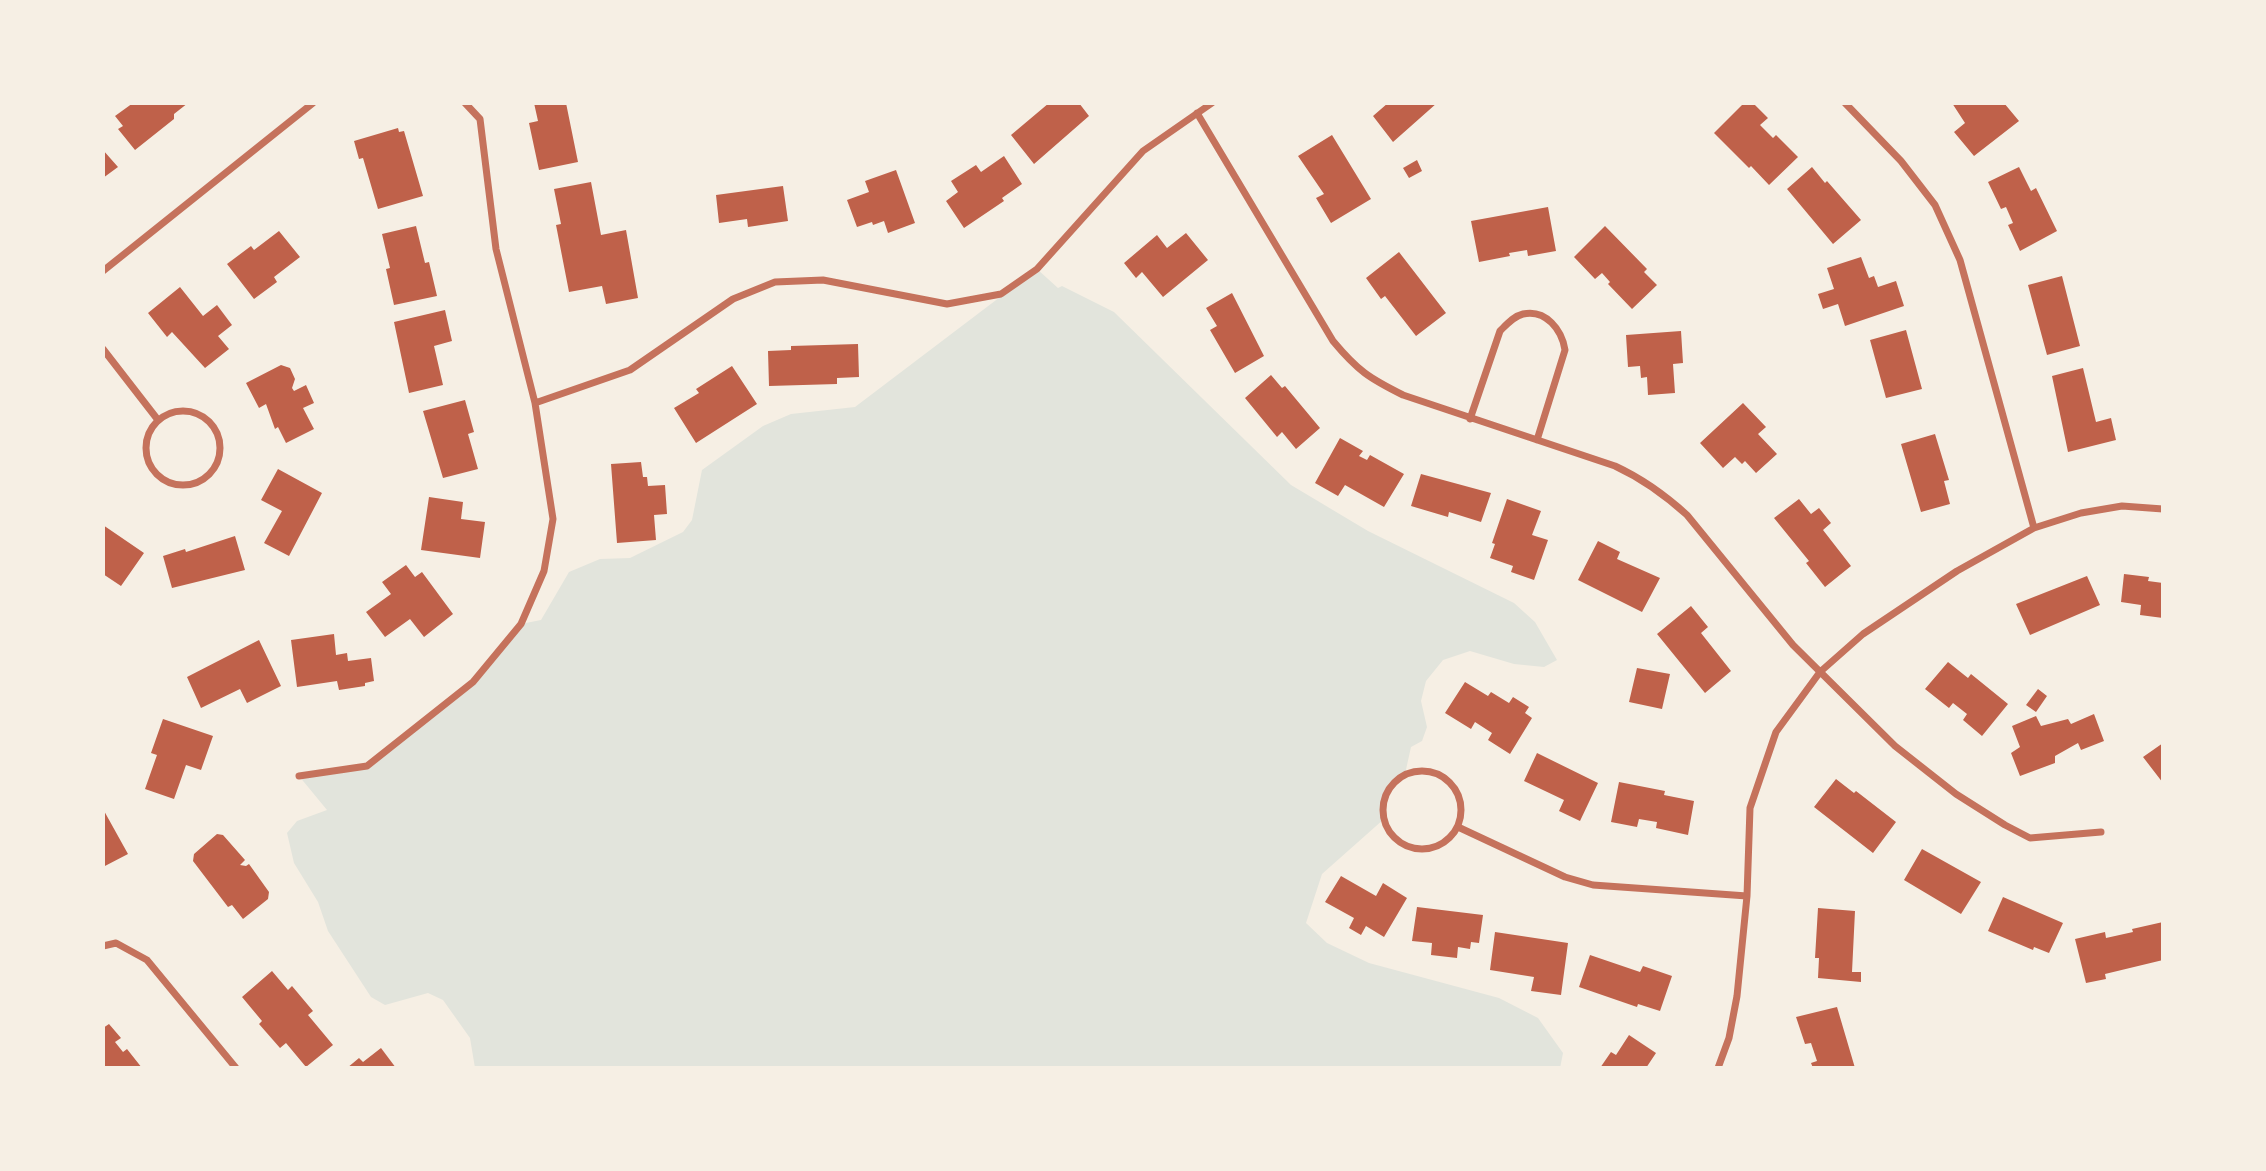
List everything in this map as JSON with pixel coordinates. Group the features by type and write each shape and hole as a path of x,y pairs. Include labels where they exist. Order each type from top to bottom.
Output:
{"street":[{"path":"103,271 313,103"},
{"path":"299,776 367,766 473,682 521,624 544,572 553,519 535,403 496,249 480,119 465,103"},
{"path":"535,403 630,370 733,299 775,282 823,279 947,304 1001,294 1037,269 1143,151 1212,103"},
{"path":"1845,103 1902,161 1936,205 1960,260 2034,528"},
{"path":"1197,113 1333,341 1354,366 1376,382 1404,395 1615,466 1642,479 1667,496 1687,515 1793,645 1895,746 1956,794 2030,838 2101,832"},
{"path":"1470,419 1500,331 1523,314 1537,315 1548,319 1558,330 1564,339 1565,350 1538,440"},
{"path":"103,349 158,420"},
{"path":"181,411 194,412 214,427 219,438 220,451 210,474 190,485 178,485 156,474 149,464 146,441 158,420 181,411"},
{"path":"1718,1068 1729,1038 1737,996 1747,896 1751,808 1776,732 1820,672 1874,627 1957,572 2034,528 2081,513 2122,506 2163,509"},
{"path":"1432,772 1447,780 1456,792 1461,810 1458,827 1448,839 1435,847 1416,849 1402,844 1390,834 1384,819 1386,795 1393,783 1405,774 1432,772"},
{"path":"1458,827 1565,877 1593,885 1747,896"},
{"path":"103,946 116,943 147,960 236,1068"}],"shaded area":[{"path":"1037,269 1058,288 1062,286 1114,312 1291,485 1368,531 1514,603 1535,622 1557,660 1544,667 1514,664 1470,651 1443,660 1426,681 1421,701 1427,727 1422,741 1411,747 1405,774 1388,793 1384,805 1384,819 1322,874 1306,923 1327,943 1369,963 1499,998 1538,1018 1563,1053 1560,1068 475,1068 470,1038 443,1000 428,993 385,1005 371,997 328,931 318,902 294,863 287,833 297,821 327,810 299,776 367,766 473,682 521,624 541,620 569,572 600,559 630,558 683,532 692,520 702,470 763,426 791,414 855,407"}],"building":[{"path":"133,103 188,103 174,114 174,119 135,150 118,129 123,126 115,116"},
{"path":"534,103 566,103 578,162 539,170 529,123 538,121"},
{"path":"1049,103 1079,103 1089,116 1034,164 1011,135"},
{"path":"1388,103 1437,103 1393,142 1373,116"},
{"path":"1744,103 1753,103 1768,118 1760,125 1773,138 1776,135 1798,157 1769,185 1714,133"},
{"path":"1952,103 2004,103 2019,121 1974,156 1954,132 1965,123"},
{"path":"398,128 399,132 404,131 423,196 378,209 363,158 359,159 354,141"},
{"path":"1332,135 1371,199 1331,223 1316,198 1324,194 1298,156"},
{"path":"103,150 118,167 103,178"},
{"path":"1004,156 1022,184 1002,198 1004,201 964,228 946,201 958,192 951,181 976,165 981,172"},
{"path":"1417,160 1422,171 1409,178 1403,168"},
{"path":"1812,167 1861,220 1833,244 1787,189"},
{"path":"2019,167 2031,191 2036,188 2057,231 2020,251 2008,225 2013,223 2006,207 2001,209 1988,182"},
{"path":"896,170 915,223 888,233 884,221 857,227 847,200 869,192 865,181"},
{"path":"591,182 601,235 626,230 638,298 606,304 602,286 569,292 556,225 561,224 554,189"},
{"path":"783,186 788,221 748,227 747,219 719,223 716,195"},
{"path":"1548,207 1556,251 1528,256 1527,250 1479,262 1471,221"},
{"path":"416,226 425,263 429,262 437,296 394,305 386,269 390,268 382,234"},
{"path":"1605,226 1647,269 1644,272 1657,285 1632,309 1608,284 1610,282 1602,273 1595,279 1574,257"},
{"path":"279,231 300,257 274,277 277,282 254,299 227,264 251,246 254,250"},
{"path":"1186,233 1208,260 1163,297 1142,272 1136,278 1124,263 1157,235 1167,248"},
{"path":"1399,252 1446,313 1416,336 1385,296 1381,299 1366,278"},
{"path":"1861,257 1869,278 1874,276 1878,287 1896,281 1904,306 1845,326 1838,304 1823,309 1818,294 1834,289 1827,268"},
{"path":"2062,276 2080,346 2047,355 2028,285"},
{"path":"180,287 203,316 217,305 232,325 218,336 229,349 205,368 172,332 167,337 148,313"},
{"path":"1232,293 1264,356 1235,373 1210,330 1217,326 1206,308"},
{"path":"445,310 452,341 434,346 443,385 409,393 394,322"},
{"path":"1906,330 1922,389 1886,398 1870,340"},
{"path":"1681,331 1683,363 1673,364 1675,393 1648,395 1647,377 1641,378 1640,366 1628,367 1626,335"},
{"path":"858,344 859,377 837,378 837,384 769,386 768,351 791,350 791,346"},
{"path":"281,365 290,368 295,379 292,388 294,391 306,385 314,403 303,408 314,429 286,443 278,427 275,429 266,404 259,408 246,383"},
{"path":"732,366 757,404 696,443 674,408 699,393 696,389"},
{"path":"2083,368 2096,422 2111,418 2116,440 2068,452 2052,376"},
{"path":"1271,375 1282,388 1285,386 1320,428 1296,449 1282,432 1277,437 1245,398"},
{"path":"465,400 474,432 468,434 478,469 443,478 423,411"},
{"path":"1743,403 1766,427 1758,434 1777,454 1756,473 1745,461 1742,464 1735,457 1723,468 1700,443"},
{"path":"1935,434 1949,480 1944,481 1950,504 1921,512 1901,444"},
{"path":"1340,438 1363,451 1359,456 1367,460 1370,455 1404,474 1384,507 1345,485 1338,496 1315,483"},
{"path":"641,462 643,477 647,477 648,486 665,485 667,514 654,515 656,540 617,543 611,464"},
{"path":"278,469 322,493 289,556 264,543 282,511 261,500"},
{"path":"1421,474 1491,493 1481,522 1449,512 1448,517 1411,506"},
{"path":"429,497 463,502 461,519 485,522 480,558 421,550"},
{"path":"1507,499 1541,511 1532,535 1548,540 1534,580 1511,572 1513,566 1490,558 1495,544 1492,543"},
{"path":"1799,499 1811,514 1819,508 1831,523 1823,530 1851,566 1825,587 1806,563 1809,561 1774,518"},
{"path":"103,525 144,553 121,586 103,574"},
{"path":"235,536 245,570 172,588 163,556 185,549 186,552"},
{"path":"1598,541 1620,552 1617,559 1660,578 1642,612 1578,580"},
{"path":"406,565 415,577 422,572 453,614 424,637 410,619 385,637 366,612 391,594 382,582"},
{"path":"2124,574 2149,577 2148,581 2163,583 2163,618 2140,615 2141,605 2121,602"},
{"path":"2087,576 2100,605 2030,635 2016,604"},
{"path":"1691,606 1708,627 1701,633 1731,671 1705,693 1657,634"},
{"path":"334,634 336,655 347,653 348,661 371,658 374,681 365,683 365,686 339,690 337,681 297,687 291,640"},
{"path":"259,640 281,686 247,703 240,689 201,708 187,677"},
{"path":"1948,662 1968,678 1971,674 2008,704 1982,736 1963,720 1967,714 1953,703 1949,708 1925,689"},
{"path":"1637,668 1670,674 1662,709 1629,702"},
{"path":"1465,682 1488,696 1491,692 1509,703 1513,697 1529,707 1525,713 1532,718 1510,754 1488,740 1492,733 1475,722 1471,729 1445,713"},
{"path":"2038,689 2047,696 2036,712 2026,705"},
{"path":"2094,714 2104,741 2081,750 2078,743 2055,756 2055,763 2020,776 2011,753 2020,747 2012,726 2036,716 2041,726 2068,719 2071,724"},
{"path":"163,719 213,736 201,770 186,765 174,799 145,789 157,755 151,753"},
{"path":"2163,743 2163,783 2143,757"},
{"path":"1537,753 1598,783 1580,821 1559,811 1564,800 1524,781"},
{"path":"1836,779 1896,822 1873,853 1814,807"},
{"path":"1619,782 1665,791 1664,795 1694,801 1688,835 1656,828 1657,822 1639,819 1637,827 1611,822"},
{"path":"103,809 128,854 103,867"},
{"path":"217,834 223,835 245,860 240,865 249,864 269,892 268,899 243,919 232,905 228,907 193,861 194,854"},
{"path":"1922,849 1981,882 1961,914 1904,880"},
{"path":"1341,876 1376,896 1383,883 1407,898 1384,937 1366,926 1361,935 1349,928 1354,918 1325,902"},
{"path":"2003,897 2063,923 2049,953 2034,947 2033,950 1988,931"},
{"path":"1417,907 1483,915 1479,943 1471,942 1470,949 1458,947 1457,958 1431,955 1432,943 1412,941"},
{"path":"1818,908 1855,911 1852,972 1861,972 1861,982 1818,978 1819,958 1815,958"},
{"path":"2163,922 2163,960 2105,974 2106,979 2086,983 2075,939 2105,932 2106,938"},
{"path":"1495,932 1568,943 1561,995 1531,991 1534,977 1490,970"},
{"path":"1590,955 1640,972 1643,966 1672,976 1660,1011 1638,1004 1637,1007 1579,987"},
{"path":"272,971 288,990 292,986 313,1011 308,1015 333,1045 306,1067 286,1043 280,1048 259,1024 262,1021 242,997"},
{"path":"1837,1007 1855,1068 1813,1068 1811,1063 1817,1061 1811,1043 1805,1044 1796,1017"},
{"path":"109,1024 121,1038 115,1042 123,1052 127,1049 142,1068 103,1068 103,1028"},
{"path":"1629,1035 1656,1053 1646,1068 1600,1068 1611,1052 1616,1055"},
{"path":"381,1048 396,1068 347,1068 359,1058 363,1062"}]}
